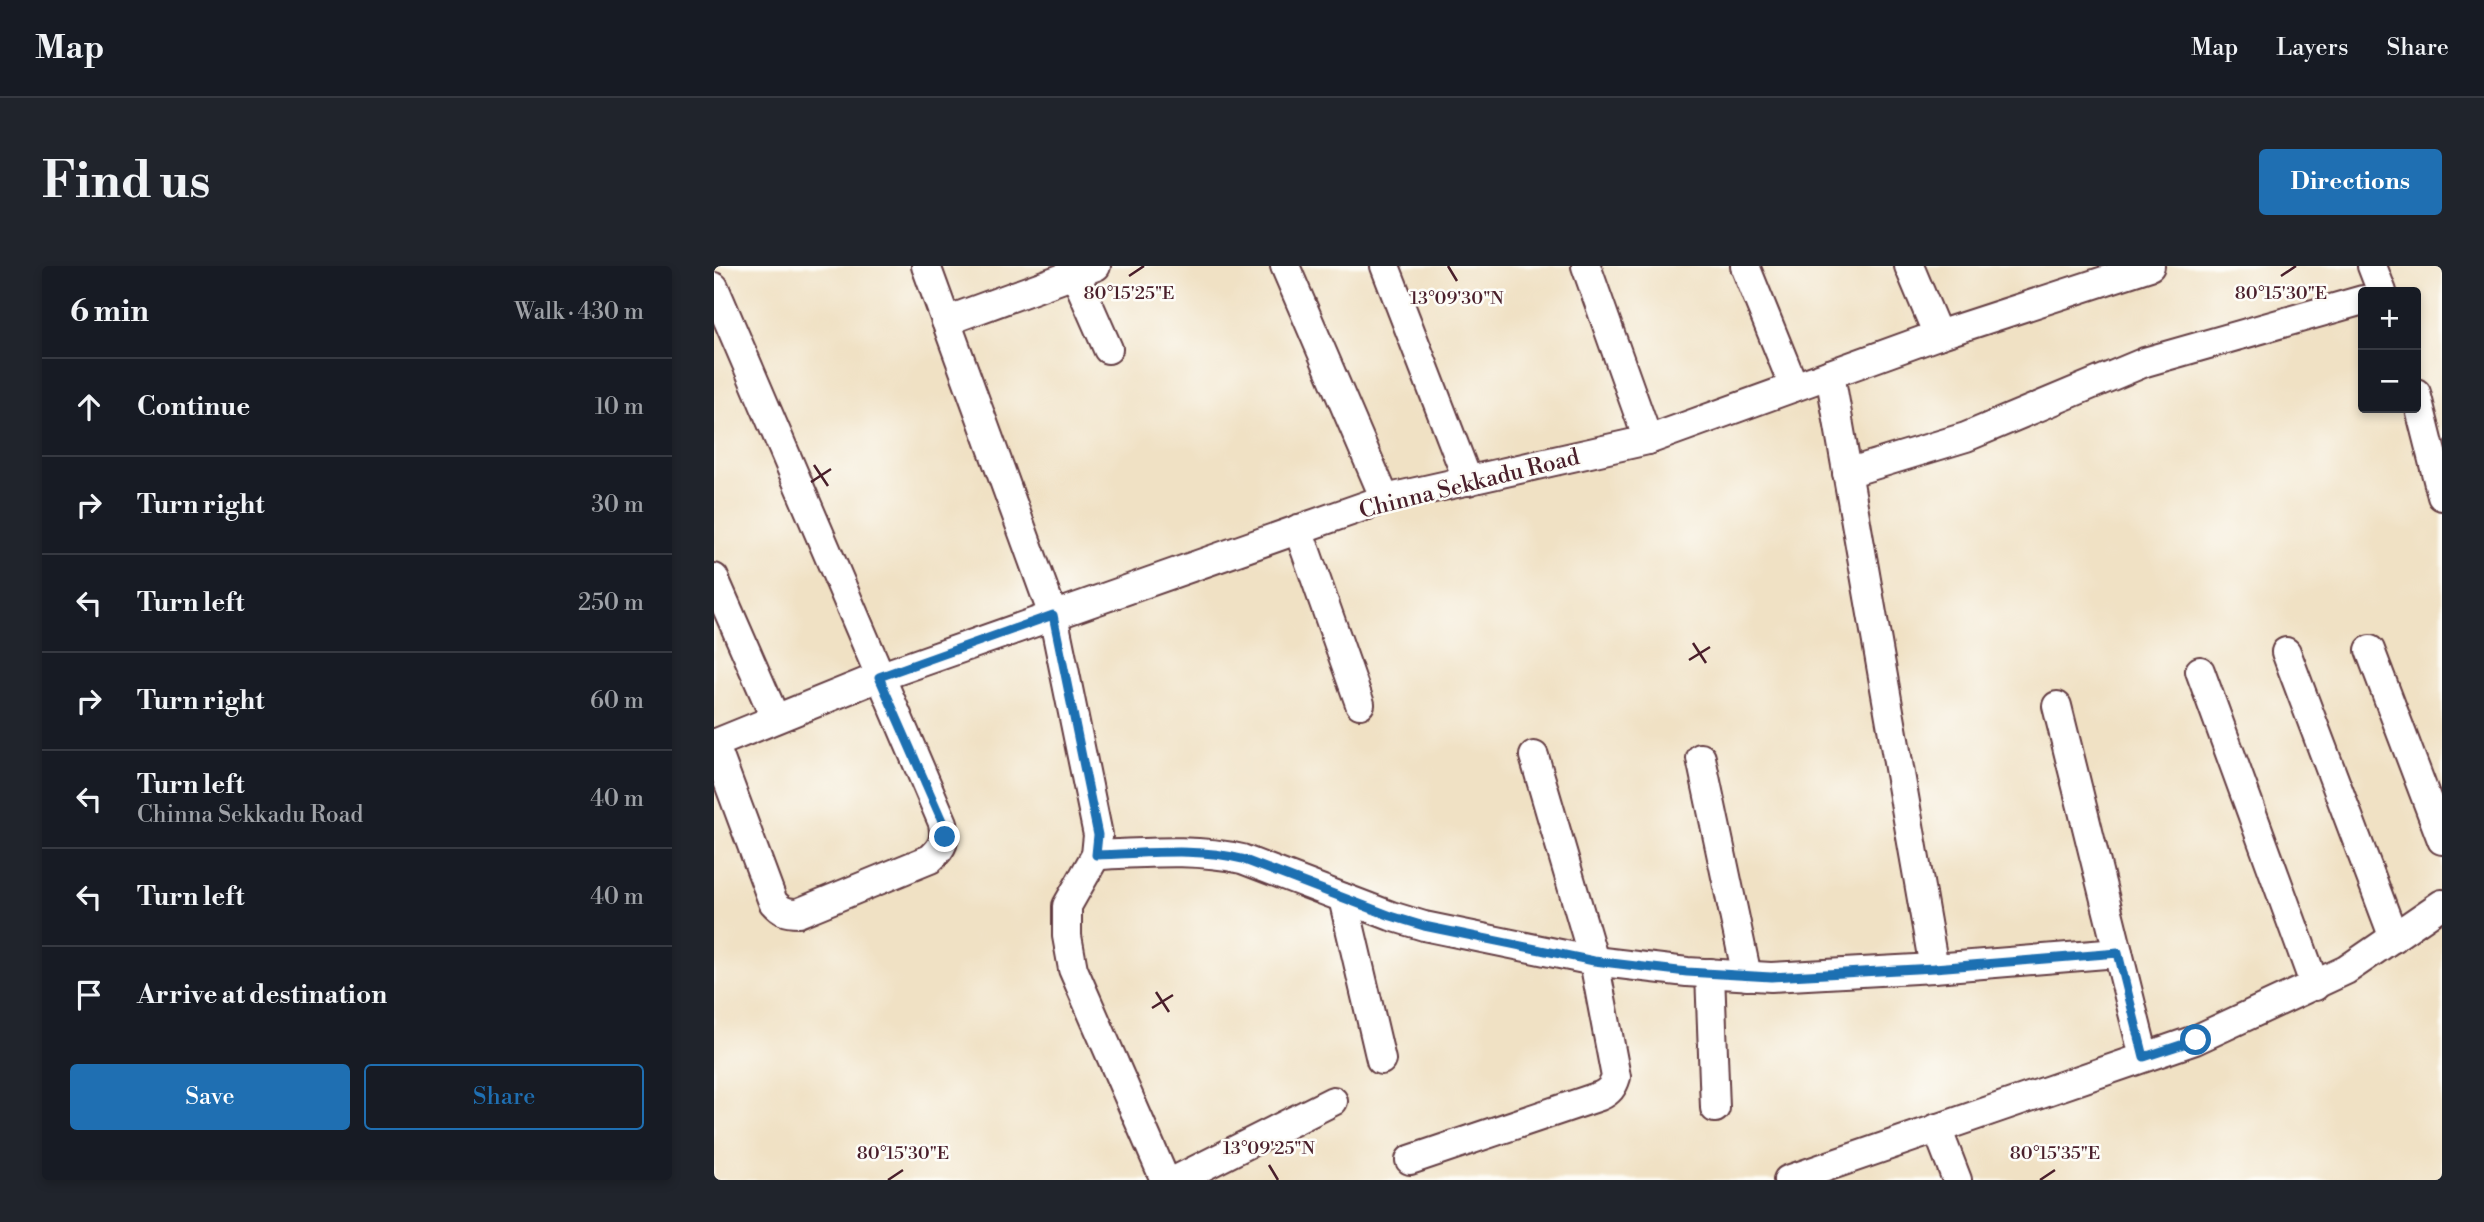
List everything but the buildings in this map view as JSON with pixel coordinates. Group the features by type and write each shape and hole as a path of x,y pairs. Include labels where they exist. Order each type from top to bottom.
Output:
{"street":[{"path":"926,266 1053,615 1098,835 1096,855 1067,905 1067,936 1073,969 1165,1180"},
{"path":"1284,266 1385,499"},
{"path":"1385,266 1468,481"},
{"path":"1586,266 1648,440"},
{"path":"1745,266 1794,387"},
{"path":"1909,266 1938,335"},
{"name":"Chinna Sekkadu Road","path":"714,743 879,677 1385,499 1648,440 1938,335 2150,266"},
{"path":"2372,266 2380,287"},
{"path":"946,321 1085,270 1108,349"},
{"path":"714,287 943,823 945,837 941,850 930,859 798,913 780,910 773,902 714,743"},
{"path":"1847,473 1965,437 2145,362 2358,301"},
{"path":"1830,374 1934,968"},
{"path":"2421,413 2442,496"},
{"path":"1298,529 1360,704"},
{"path":"714,578 775,718"},
{"path":"2370,650 2442,840"},
{"path":"2286,652 2394,938"},
{"path":"2200,671 2315,986"},
{"path":"2057,706 2144,1057"},
{"path":"1410,1160 1607,1092 1614,1085 1615,1077 1594,961 1534,756"},
{"path":"1701,758 1746,976"},
{"path":"1096,855 1192,852 1220,854 1242,859 1424,926 1594,961 1710,973 1771,977 1934,968 2118,953"},
{"path":"1343,898 1381,1060"},
{"path":"1788,1180 1828,1174 1937,1128 2196,1040 2346,970 2442,904"},
{"path":"1710,973 1715,1108"},
{"path":"1176,1180 1334,1101"},
{"path":"1937,1128 1956,1180"}],"route":[{"path":"945,837 943,823 879,677 1053,615 1098,835 1096,855 1192,852 1220,854 1242,859 1424,926 1594,961 1687,972 1771,977 1934,968 2118,953 2144,1057 2196,1040"}]}
